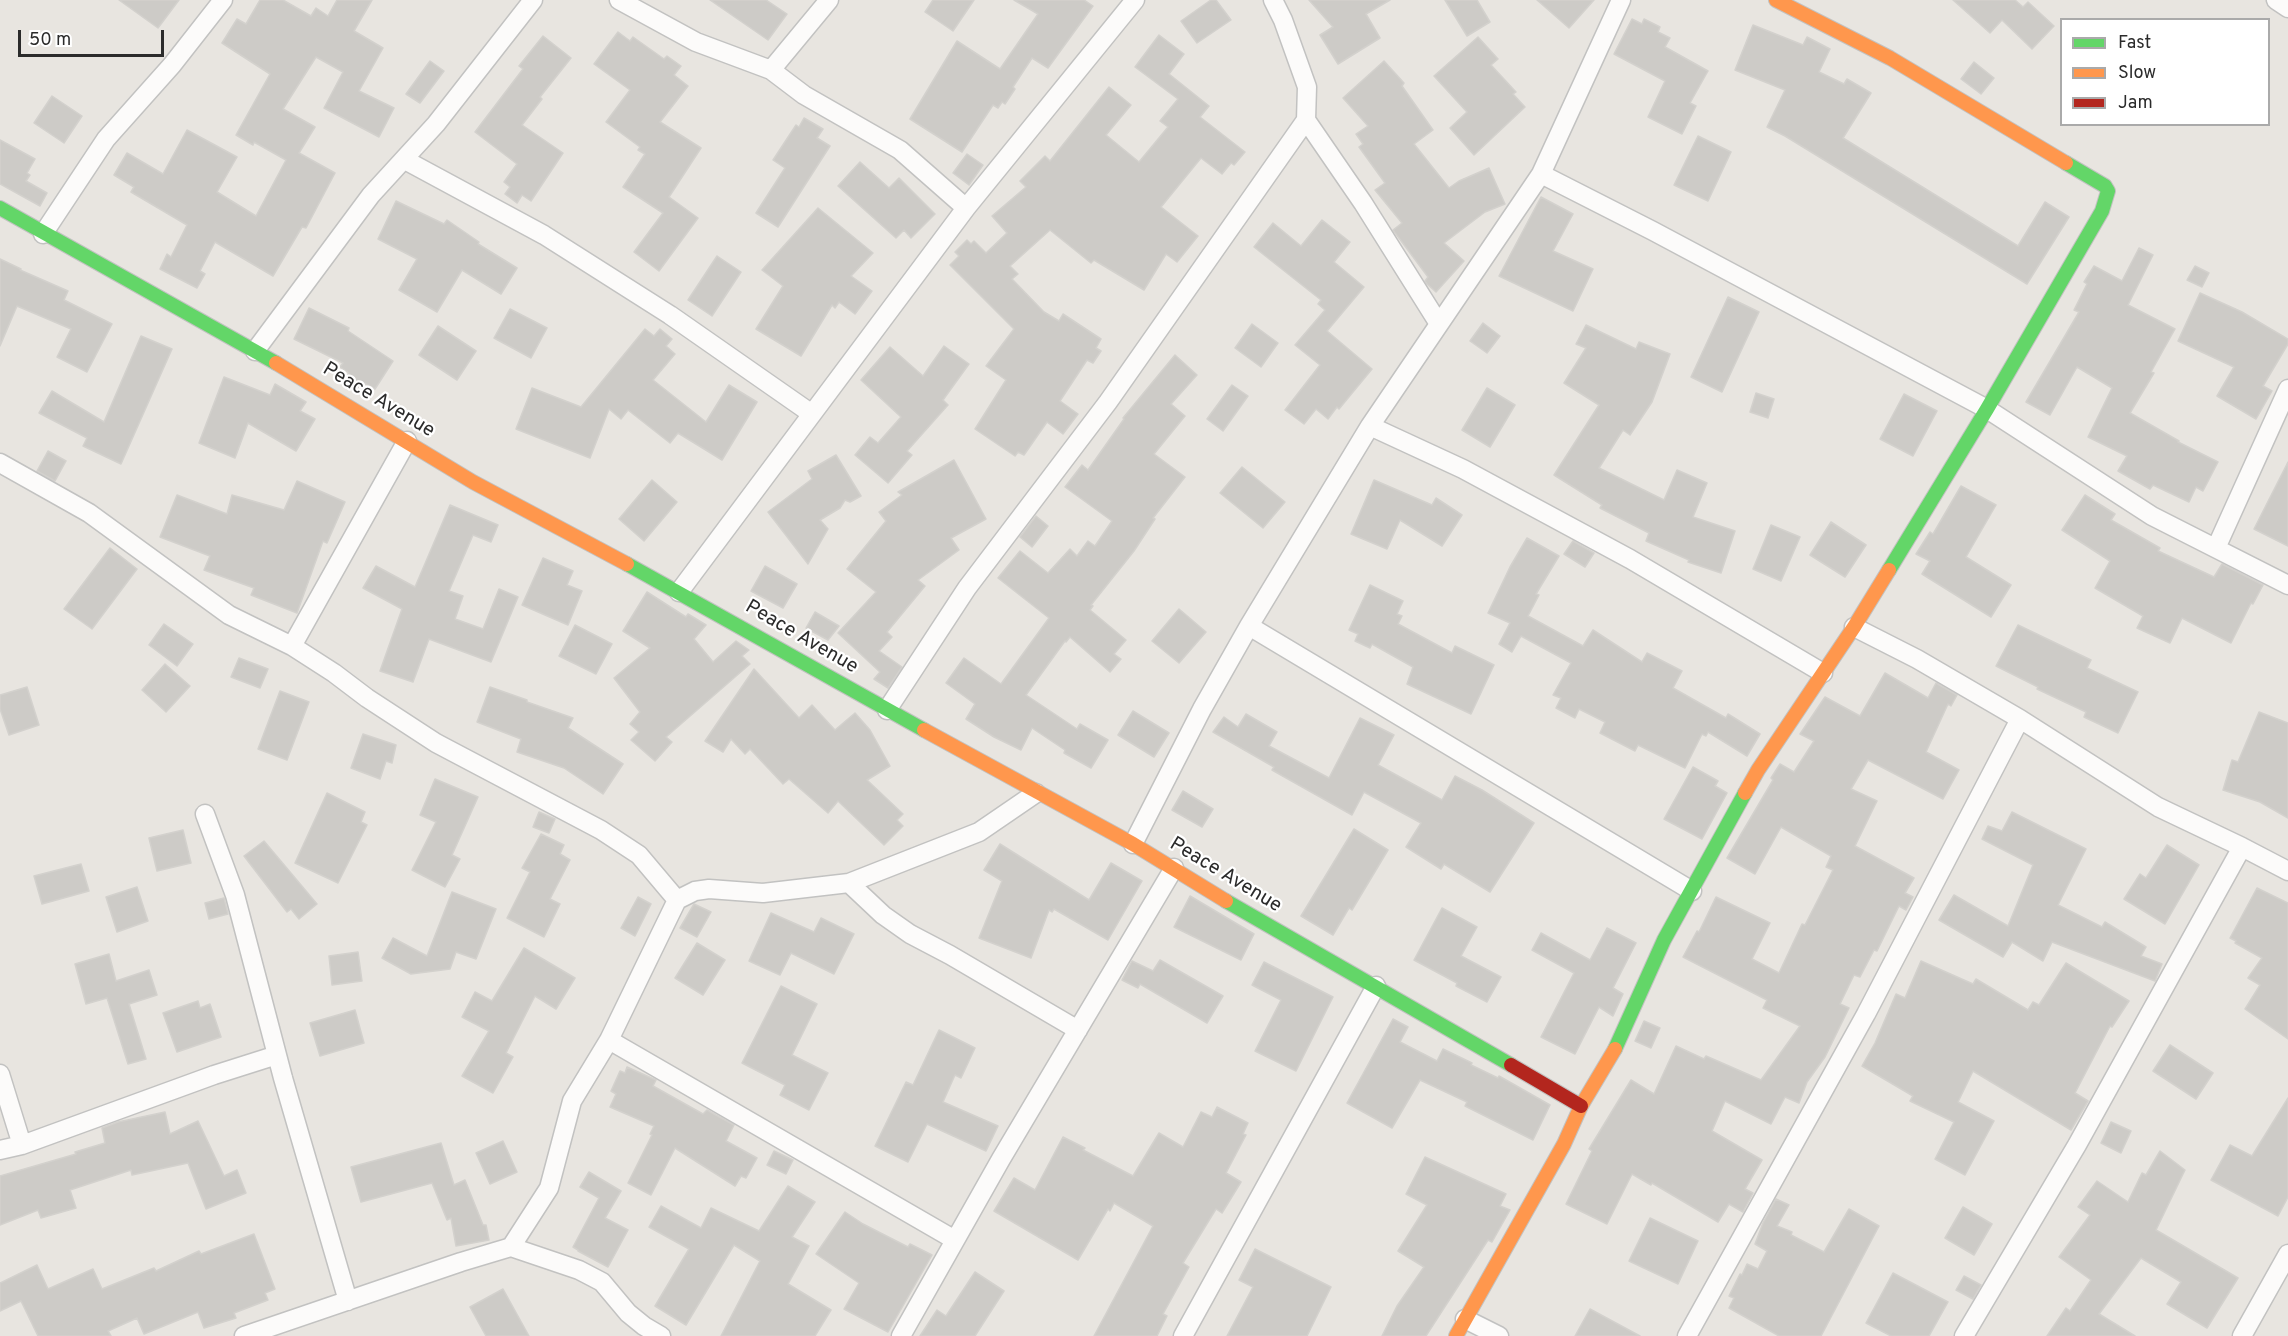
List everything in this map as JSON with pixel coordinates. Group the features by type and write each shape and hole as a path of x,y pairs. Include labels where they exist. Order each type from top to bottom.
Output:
{"street":[{"path":"43,234 106,139 172,65 223,0"},
{"path":"255,351 371,195 436,124 533,0"},
{"path":"619,0 696,42 771,70 804,95 900,150 966,208"},
{"path":"771,70 829,0"},
{"path":"679,591 966,208 1135,0"},
{"path":"1273,0 1283,20 1306,87 1306,120 1363,203 1439,324"},
{"path":"1133,844 1249,626 1370,426 1541,174 1621,0"},
{"path":"1456,1336 1564,1144 1581,1106 1613,1053 1665,940 1758,770 1854,627 1987,409 2102,211 2108,191 2105,186 1890,58 1776,0"},
{"path":"2276,0 2288,8"},
{"path":"887,710 967,588 1108,402 1306,120"},
{"path":"405,160 554,241 670,315 812,414"},
{"path":"1541,174 1987,409 2152,516 2288,585"},
{"name":"Peace Avenue","path":"0,208 255,351 473,482 679,591 887,710 1133,844 1221,898 1581,1106"},
{"path":"2216,548 2288,389"},
{"path":"1370,426 1463,469 1630,559 1823,673"},
{"path":"292,646 407,441"},
{"path":"0,464 89,513 229,615 292,646 436,743 601,830 639,855 677,900"},
{"path":"1249,626 1692,891"},
{"path":"1854,627 1917,659 2020,719 2158,807 2288,871"},
{"path":"1687,1336 1866,1014 2020,719"},
{"path":"511,1247 549,1188 572,1101 609,1040 677,900 695,891 709,889 763,893 849,883 979,832 1036,793"},
{"path":"205,814 235,895 277,1055 348,1301"},
{"path":"1964,1336 2082,1135 2242,847"},
{"path":"901,1336 1174,868"},
{"path":"849,883 883,915 910,934 1078,1030"},
{"path":"1183,1336 1376,986"},
{"path":"609,1040 955,1240"},
{"path":"0,1150 22,1145 214,1075 277,1055"},
{"path":"0,1074 22,1145"},
{"path":"244,1336 511,1247 579,1270 602,1282 628,1313 661,1336"},
{"path":"2242,1336 2288,1254"},
{"path":"1465,1319 1499,1336"}],"building":[{"path":"119,0 179,0 158,28"},
{"path":"260,0 283,0 311,16 316,8 328,16 337,0 372,0 354,31 383,48 359,91 394,108 379,137 324,108 343,72 316,57 283,109 315,127 299,153 335,173 306,228 302,227 273,276 215,242 200,271 205,274 197,288 160,269 167,254 171,257 187,225 131,192 134,187 114,175 127,153 163,174 187,130 237,157 217,192 256,216 286,160 236,135 270,74 222,43 237,19 246,24"},
{"path":"710,0 766,0 787,14 768,40"},
{"path":"933,0 974,0 953,31 925,12"},
{"path":"1014,0 1084,0 1093,6 1048,68 1032,58 1005,104 1002,102 998,108 993,105 962,152 910,119 957,41 1000,69 1038,14"},
{"path":"1211,0 1216,0 1231,20 1197,43 1181,21"},
{"path":"1309,0 1390,0 1366,14 1380,38 1338,64 1320,35 1333,27"},
{"path":"1445,0 1477,0 1490,22 1467,36"},
{"path":"1537,0 1594,0 1569,28"},
{"path":"1953,0 2015,0 2023,7 2028,2 2054,26 2032,49 2002,20 1990,33"},
{"path":"1632,19 1642,24 1644,19 1660,27 1658,32 1670,38 1665,47 1708,71 1690,103 1696,106 1682,134 1648,117 1665,81 1614,54"},
{"path":"1753,25 1803,45 1807,37 1830,49 1819,72 1844,84 1847,79 1871,93 1843,138 2018,246 2045,202 2069,217 2027,284 1767,127 1785,90 1735,70"},
{"path":"618,32 630,41 633,37 664,59 667,56 681,66 674,75 688,86 660,122 701,148 669,197 698,218 659,271 634,252 663,213 623,187 645,154 638,150 640,147 606,122 630,90 594,64"},
{"path":"1159,35 1184,54 1169,74 1209,106 1200,117 1245,152 1222,174 1201,158 1161,207 1198,236 1177,262 1166,254 1144,290 1094,260 1091,263 1050,230 1010,266 1018,274 1012,279 1044,312 1059,321 1063,314 1101,339 1096,348 1101,351 1093,363 1087,360 1060,401 1078,414 1063,434 1047,422 1024,455 1018,452 1015,456 975,429 1006,380 986,366 1014,329 950,265 959,256 955,252 967,240 971,244 974,241 986,253 1007,233 992,216 1026,187 1020,181 1045,156 1050,161 1109,87 1131,105 1106,135 1139,162 1168,127 1160,121 1178,99 1135,67"},
{"path":"543,36 571,58 540,97 542,99 522,125 563,153 531,201 522,195 517,203 505,194 510,187 504,182 517,164 475,132 523,69 519,66"},
{"path":"1478,37 1498,59 1491,65 1516,92 1513,94 1525,107 1474,155 1450,128 1467,112 1434,76"},
{"path":"430,61 444,71 420,103 406,94"},
{"path":"1384,61 1404,83 1402,86 1433,130 1414,144 1449,188 1489,168 1505,204 1485,212 1444,243 1464,261 1436,292 1427,284 1425,281 1428,277 1393,230 1402,223 1375,190 1385,183 1359,147 1363,144 1356,134 1368,126 1343,98"},
{"path":"1974,62 1994,78 1981,94 1961,79"},
{"path":"52,96 82,116 64,143 34,123"},
{"path":"804,118 823,129 817,138 830,146 778,227 756,213 785,168 773,160 796,125 799,127"},
{"path":"1698,136 1731,152 1708,201 1674,185"},
{"path":"0,140 35,159 27,173 30,175 26,181 47,193 40,206 0,184"},
{"path":"967,154 983,165 969,185 953,173"},
{"path":"860,162 889,188 899,178 935,214 911,238 904,230 896,238 838,186"},
{"path":"1541,197 1573,214 1553,251 1593,269 1573,311 1499,276"},
{"path":"396,201 444,224 447,220 479,242 478,244 517,268 501,294 462,270 437,312 399,290 417,259 378,239"},
{"path":"818,208 873,253 851,276 872,291 855,314 839,302 835,308 832,305 801,356 756,329 783,286 762,270"},
{"path":"1322,220 1350,242 1334,262 1364,287 1327,331 1372,369 1328,419 1316,409 1304,424 1285,410 1320,365 1295,345 1325,310 1318,304 1321,300 1254,247 1273,223 1301,246"},
{"path":"2139,248 2153,255 2128,305 2175,329 2151,372 2154,373 2130,413 2178,442 2218,462 2203,491 2196,487 2189,502 2153,485 2150,489 2118,471 2127,456 2088,437 2112,388 2077,367 2050,415 2026,402 2079,312 2074,310 2087,284 2084,282 2094,266 2122,281"},
{"path":"717,256 741,272 712,316 688,300"},
{"path":"0,259 68,291 64,300 112,324 87,372 57,357 71,329 17,306 0,346"},
{"path":"2195,266 2209,273 2202,287 2187,280"},
{"path":"2200,293 2242,312 2288,339 2288,344 2263,386 2272,391 2256,419 2217,396 2234,367 2178,341"},
{"path":"1728,297 1759,312 1722,392 1691,377"},
{"path":"309,308 349,328 348,331 393,361 375,389 364,383 360,388 345,378 349,373 340,367 343,363 294,339"},
{"path":"510,309 547,328 531,358 494,338"},
{"path":"1483,323 1500,336 1487,353 1470,341"},
{"path":"1252,324 1278,343 1261,367 1235,348"},
{"path":"1586,325 1636,349 1639,342 1670,354 1652,402 1630,435 1623,430 1599,468 1664,500 1677,470 1707,483 1693,517 1735,531 1721,573 1688,562 1689,560 1646,541 1649,533 1600,508 1602,505 1554,475 1599,405 1564,383 1586,348 1576,344"},
{"path":"438,326 476,351 457,380 419,355"},
{"path":"645,329 654,336 660,329 672,339 666,346 675,354 653,380 706,422 729,385 757,402 722,460 678,433 670,443 628,410 621,419 609,409 590,458 516,429 532,388 581,407"},
{"path":"141,336 172,349 121,464 83,446 87,438 39,413 52,391 104,422"},
{"path":"944,346 969,364 943,400 948,405 907,451 912,455 888,483 855,455 870,437 878,443 901,417 861,380 890,347 923,376"},
{"path":"1175,355 1197,375 1171,404 1185,416 1154,454 1185,477 1153,518 1155,519 1134,551 1091,605 1093,606 1090,610 1126,640 1114,654 1121,659 1110,672 1070,637 1026,695 1077,729 1080,724 1108,740 1091,768 1064,753 1065,750 1032,728 1021,750 994,737 966,719 975,704 946,683 964,658 1001,684 1049,618 998,578 1020,551 1048,573 1070,549 1077,556 1088,541 1095,546 1112,521 1065,487 1082,465 1088,470 1123,418"},
{"path":"224,377 270,395 275,384 306,402 300,411 315,419 296,451 248,423 235,458 199,443"},
{"path":"1232,385 1248,396 1223,431 1207,419"},
{"path":"1487,388 1515,405 1490,447 1462,430"},
{"path":"1756,393 1774,399 1768,418 1750,412"},
{"path":"1904,394 1937,411 1913,456 1880,439"},
{"path":"48,451 66,461 55,481 37,471"},
{"path":"836,455 861,496 850,502 845,500 840,508 820,520 828,529 808,564 768,512 812,479 808,471"},
{"path":"954,460 986,519 951,538 959,550 918,580 925,586 887,632 892,637 879,651 902,667 888,688 874,679 880,672 838,633 876,592 847,569 886,521 879,512 902,495 898,492"},
{"path":"2288,462 2288,546 2254,529"},
{"path":"1242,467 1285,502 1263,528 1220,493"},
{"path":"652,480 677,502 644,541 619,519"},
{"path":"1374,480 1432,505 1436,498 1462,515 1442,546 1400,520 1387,549 1351,534"},
{"path":"297,481 345,502 327,543 323,541 297,613 251,595 254,588 204,570 210,556 160,537 177,495 227,514 232,495 284,510"},
{"path":"1961,486 1996,505 1966,557 2011,585 1991,617 1922,574 1930,561 1916,554 1930,532 1933,534"},
{"path":"2085,495 2115,514 2111,520 2160,548 2158,551 2214,577 2222,564 2263,585 2253,604 2251,603 2231,643 2182,618 2170,643 2137,628 2143,616 2095,588 2110,561 2062,530"},
{"path":"450,505 498,525 491,542 473,535 449,591 463,596 455,619 483,629 499,589 518,597 491,662 429,639 413,682 380,671 402,609 363,588 376,566 415,587"},
{"path":"1036,516 1048,526 1032,547 1020,537"},
{"path":"1831,522 1866,545 1845,577 1810,555"},
{"path":"1771,525 1800,537 1781,581 1753,569"},
{"path":"1527,538 1559,556 1536,594 1539,595 1528,616 1583,646 1593,630 1642,662 1647,653 1682,671 1673,688 1726,718 1728,714 1760,734 1747,756 1708,732 1706,736 1702,734 1685,768 1638,745 1635,751 1600,733 1605,722 1579,709 1575,718 1556,708 1561,698 1553,695 1571,663 1521,636 1512,652 1499,644 1510,623 1488,613"},
{"path":"1573,541 1594,553 1585,567 1564,554"},
{"path":"110,548 137,569 92,629 64,609"},
{"path":"543,558 573,571 567,585 582,591 568,625 522,605"},
{"path":"765,566 797,584 783,608 751,591"},
{"path":"1370,585 1403,601 1397,614 1402,616 1398,624 1452,653 1455,646 1494,665 1471,714 1407,684 1413,667 1372,644 1370,648 1355,641 1358,634 1349,630"},
{"path":"647,592 686,617 688,614 706,625 694,639 713,662 736,641 749,650 742,656 750,664 666,737 672,742 655,761 631,740 639,732 630,724 640,712 614,678 650,648 623,631"},
{"path":"1179,609 1206,632 1179,663 1152,641"},
{"path":"815,612 839,626 828,640 806,628"},
{"path":"164,624 193,644 177,666 149,645"},
{"path":"575,625 612,644 596,674 559,656"},
{"path":"2018,625 2091,660 2087,668 2138,692 2118,733 2084,717 2086,712 2037,689 2038,687 1996,666"},
{"path":"239,658 268,669 260,688 231,677"},
{"path":"165,664 190,686 166,712 142,690"},
{"path":"754,669 799,718 812,705 835,730 855,713 870,730 890,766 867,780 903,814 897,820 903,826 884,845 838,801 828,813 789,779 783,784 750,749 745,754 731,739 723,752 705,741"},
{"path":"1885,673 1928,698 1936,683 1957,695 1951,706 1948,704 1926,752 1959,770 1943,799 1868,760 1851,789 1877,801 1855,846 1914,878 1905,893 1913,897 1906,910 1899,906 1877,951 1874,950 1860,977 1854,975 1840,1004 1849,1008 1825,1057 1807,1082 1799,1103 1785,1097 1771,1124 1725,1101 1712,1131 1762,1160 1745,1189 1753,1193 1743,1212 1729,1204 1718,1222 1652,1183 1651,1185 1632,1174 1607,1224 1566,1204 1592,1151 1589,1149 1631,1080 1654,1094 1676,1046 1704,1059 1706,1056 1761,1080 1800,1026 1763,1008 1767,1000 1683,957 1697,931 1699,932 1716,897 1770,923 1752,959 1779,973 1802,924 1805,925 1833,870 1826,867 1831,856 1781,827 1755,874 1727,858 1780,764 1794,772 1814,741 1800,734 1825,697 1860,716"},
{"path":"27,687 39,725 9,735 0,709 0,695"},
{"path":"490,687 573,718 568,728 623,764 603,794 564,768 517,752 521,739 477,722"},
{"path":"280,691 309,702 287,760 258,749"},
{"path":"1133,711 1169,733 1154,757 1118,735"},
{"path":"2259,712 2288,723 2288,818 2260,802 2223,790 2232,760 2238,762"},
{"path":"1246,714 1277,732 1269,746 1329,778 1360,718 1394,735 1378,765 1442,800 1455,776 1534,823 1490,892 1444,864 1441,869 1406,847 1421,823 1364,792 1352,815 1272,770 1274,767 1213,732 1224,717 1238,727"},
{"path":"363,734 396,745 392,763 386,761 380,779 351,768"},
{"path":"1693,767 1718,781 1715,786 1727,793 1702,839 1664,819"},
{"path":"435,779 478,797 452,855 460,859 445,887 412,870 436,822 420,815"},
{"path":"1183,791 1213,809 1202,827 1172,810"},
{"path":"327,793 365,812 361,822 367,825 338,883 295,863"},
{"path":"539,812 555,819 549,833 533,827"},
{"path":"2012,812 2086,849 2058,905 2102,927 2105,922 2146,947 2141,956 2162,964 2155,981 2052,942 2043,961 2012,942 2003,957 1939,920 1954,895 2008,926 2033,865 1982,839 1988,826 2002,831"},
{"path":"1354,829 1388,850 1352,910 1349,908 1333,935 1301,916"},
{"path":"183,830 191,863 157,871 149,838"},
{"path":"541,834 564,845 560,854 570,860 550,899 560,904 544,937 507,918 530,872 522,868"},
{"path":"264,841 317,904 299,919 291,909 287,912 244,856"},
{"path":"1000,844 1089,900 1111,863 1142,881 1108,940 1054,909 1052,912 1049,910 1031,958 979,938 1002,881 984,870"},
{"path":"2167,845 2199,865 2165,924 2124,899 2140,874 2146,878"},
{"path":"81,864 89,891 42,904 34,876"},
{"path":"137,887 148,921 117,932 106,897"},
{"path":"2257,888 2288,903 2288,1039 2245,1009 2260,985 2248,978 2262,958 2230,938"},
{"path":"452,892 496,909 476,959 456,952 450,969 411,974 382,958 393,938 427,956"},
{"path":"1190,896 1254,934 1241,960 1174,927"},
{"path":"638,897 651,904 635,936 621,928"},
{"path":"224,898 228,914 209,919 205,903"},
{"path":"694,904 711,912 697,937 680,928"},
{"path":"1442,908 1477,927 1461,956 1501,977 1487,1002 1414,960"},
{"path":"771,913 814,932 821,918 854,934 834,974 791,953 780,975 749,961"},
{"path":"1607,928 1636,943 1613,988 1623,994 1613,1016 1599,1007 1575,1054 1541,1037 1574,973 1532,950 1541,933 1590,960"},
{"path":"697,943 725,960 703,995 675,978"},
{"path":"524,948 575,978 556,1009 535,996 506,1053 513,1057 493,1093 462,1076 489,1031 462,1017 475,992 492,1001"},
{"path":"358,952 362,981 332,985 329,956"},
{"path":"109,954 116,981 149,970 157,995 129,1004 146,1059 128,1064 107,998 86,1004 75,964"},
{"path":"1160,960 1223,996 1207,1023 1140,984 1138,988 1122,980 1132,961 1153,971"},
{"path":"1921,961 1973,984 1976,979 2028,1010 2033,1002 2039,1005 2066,963 2129,1001 2112,1027 2110,1026 2075,1093 2088,1101 2071,1130 1973,1071 1958,1102 1994,1121 1965,1175 1935,1159 1954,1122 1910,1101 1913,1096 1862,1066 1875,1043 1896,994 1905,998"},
{"path":"1264,962 1333,997 1296,1071 1255,1051 1281,1000 1252,985"},
{"path":"781,986 817,1004 792,1055 828,1073 809,1110 780,1095 785,1085 742,1063"},
{"path":"198,1001 200,1008 210,1004 221,1037 177,1052 163,1013"},
{"path":"355,1010 364,1043 320,1056 310,1023"},
{"path":"1393,1019 1408,1027 1400,1042 1437,1061 1443,1049 1472,1063 1471,1065 1498,1078 1499,1076 1550,1105 1533,1140 1465,1106 1467,1102 1420,1080 1392,1128 1347,1103"},
{"path":"1644,1021 1660,1028 1651,1048 1635,1041"},
{"path":"939,1030 975,1048 961,1078 955,1075 943,1102 998,1126 986,1151 927,1124 908,1162 875,1146 906,1082 913,1085"},
{"path":"2170,1045 2213,1073 2196,1099 2153,1071"},
{"path":"627,1067 656,1080 653,1086 703,1114 707,1110 734,1125 726,1141 757,1158 746,1178 741,1176 735,1186 675,1148 651,1195 628,1183 652,1135 650,1134 654,1126 610,1107 616,1094 611,1091 620,1071 625,1073"},
{"path":"2288,1098 2288,1197 2278,1216 2211,1180 2230,1145 2252,1156"},
{"path":"1217,1107 1248,1123 1243,1134 1246,1135 1226,1173 1241,1182 1222,1213 1216,1209 1183,1263 1189,1267 1163,1314 1167,1316 1157,1336 1094,1336 1153,1226 1114,1203 1110,1211 1108,1209 1078,1260 994,1211 1014,1178 1035,1190 1063,1137 1133,1176 1159,1133 1183,1147 1201,1112 1212,1117"},
{"path":"165,1112 170,1134 198,1121 224,1176 237,1170 246,1193 206,1209 188,1163 132,1175 131,1170 70,1190 76,1208 41,1218 38,1210 0,1225 0,1176 105,1143 102,1128 118,1122"},
{"path":"2111,1122 2131,1131 2121,1153 2101,1143"},
{"path":"503,1141 517,1172 490,1184 476,1153"},
{"path":"441,1143 454,1185 465,1180 483,1225 486,1225 489,1240 456,1246 451,1218 447,1220 432,1183 361,1202 351,1167"},
{"path":"774,1151 793,1160 786,1174 767,1165"},
{"path":"2160,1151 2185,1170 2156,1230 2238,1278 2207,1328 2167,1304 2181,1282 2141,1258 2099,1314 2135,1336 2047,1336 2066,1308 2070,1311 2091,1280 2059,1257 2090,1215 2078,1207 2097,1181 2128,1202 2142,1173 2146,1175"},
{"path":"1425,1157 1506,1194 1500,1206 1510,1210 1492,1242 1488,1240 1426,1336 1382,1336 1397,1306 1424,1267 1398,1251 1427,1205 1406,1194"},
{"path":"589,1172 621,1191 605,1218 628,1230 608,1267 573,1247 599,1198 580,1187"},
{"path":"788,1186 815,1202 792,1237 809,1246 788,1284 831,1310 815,1336 721,1336 760,1261 734,1245 686,1325 655,1306 689,1249 649,1227 661,1206 701,1228 711,1208 759,1231"},
{"path":"1776,1199 1789,1205 1777,1226 1792,1232 1791,1235 1824,1252 1849,1209 1879,1226 1821,1336 1779,1336 1729,1308 1734,1298 1729,1296 1740,1274 1742,1275 1747,1264 1758,1269 1767,1251 1755,1244"},
{"path":"1963,1207 1992,1224 1974,1255 1945,1238"},
{"path":"845,1212 908,1247 910,1244 932,1255 888,1332 844,1309 859,1283 816,1254"},
{"path":"1650,1218 1698,1241 1678,1284 1629,1261"},
{"path":"254,1234 275,1289 265,1293 268,1300 234,1313 236,1318 204,1328 198,1312 144,1334 137,1318 108,1331 111,1336 38,1336 21,1301 0,1311 0,1283 37,1265 48,1289 93,1269 102,1289 154,1268 156,1271 199,1251 201,1254"},
{"path":"1255,1249 1331,1287 1307,1336 1227,1336 1253,1287 1239,1280"},
{"path":"975,1272 1004,1291 975,1336 920,1336 937,1310 946,1316"},
{"path":"1893,1273 1948,1302 1929,1336 1891,1336 1866,1323"},
{"path":"1964,1276 1981,1285 1973,1299 1956,1290"},
{"path":"503,1289 529,1336 486,1336 470,1307"},
{"path":"1590,1309 1640,1336 1575,1336"}],"traffic: fast":[{"path":"1889,570 1987,409 2102,211 2108,191 2105,186 2066,163"},
{"path":"0,208 276,363"},
{"path":"627,564 924,730"},
{"path":"1615,1049 1664,940 1745,793"},
{"path":"1226,901 1511,1065"}],"traffic: slow":[{"path":"1776,0 1890,58 2066,163"},
{"path":"276,363 473,482 627,564"},
{"path":"1745,793 1889,570"},
{"path":"924,730 1133,844 1226,901"},
{"path":"1456,1336 1564,1144 1581,1106 1615,1049"}],"traffic: jam":[{"path":"1511,1065 1581,1106"}]}
